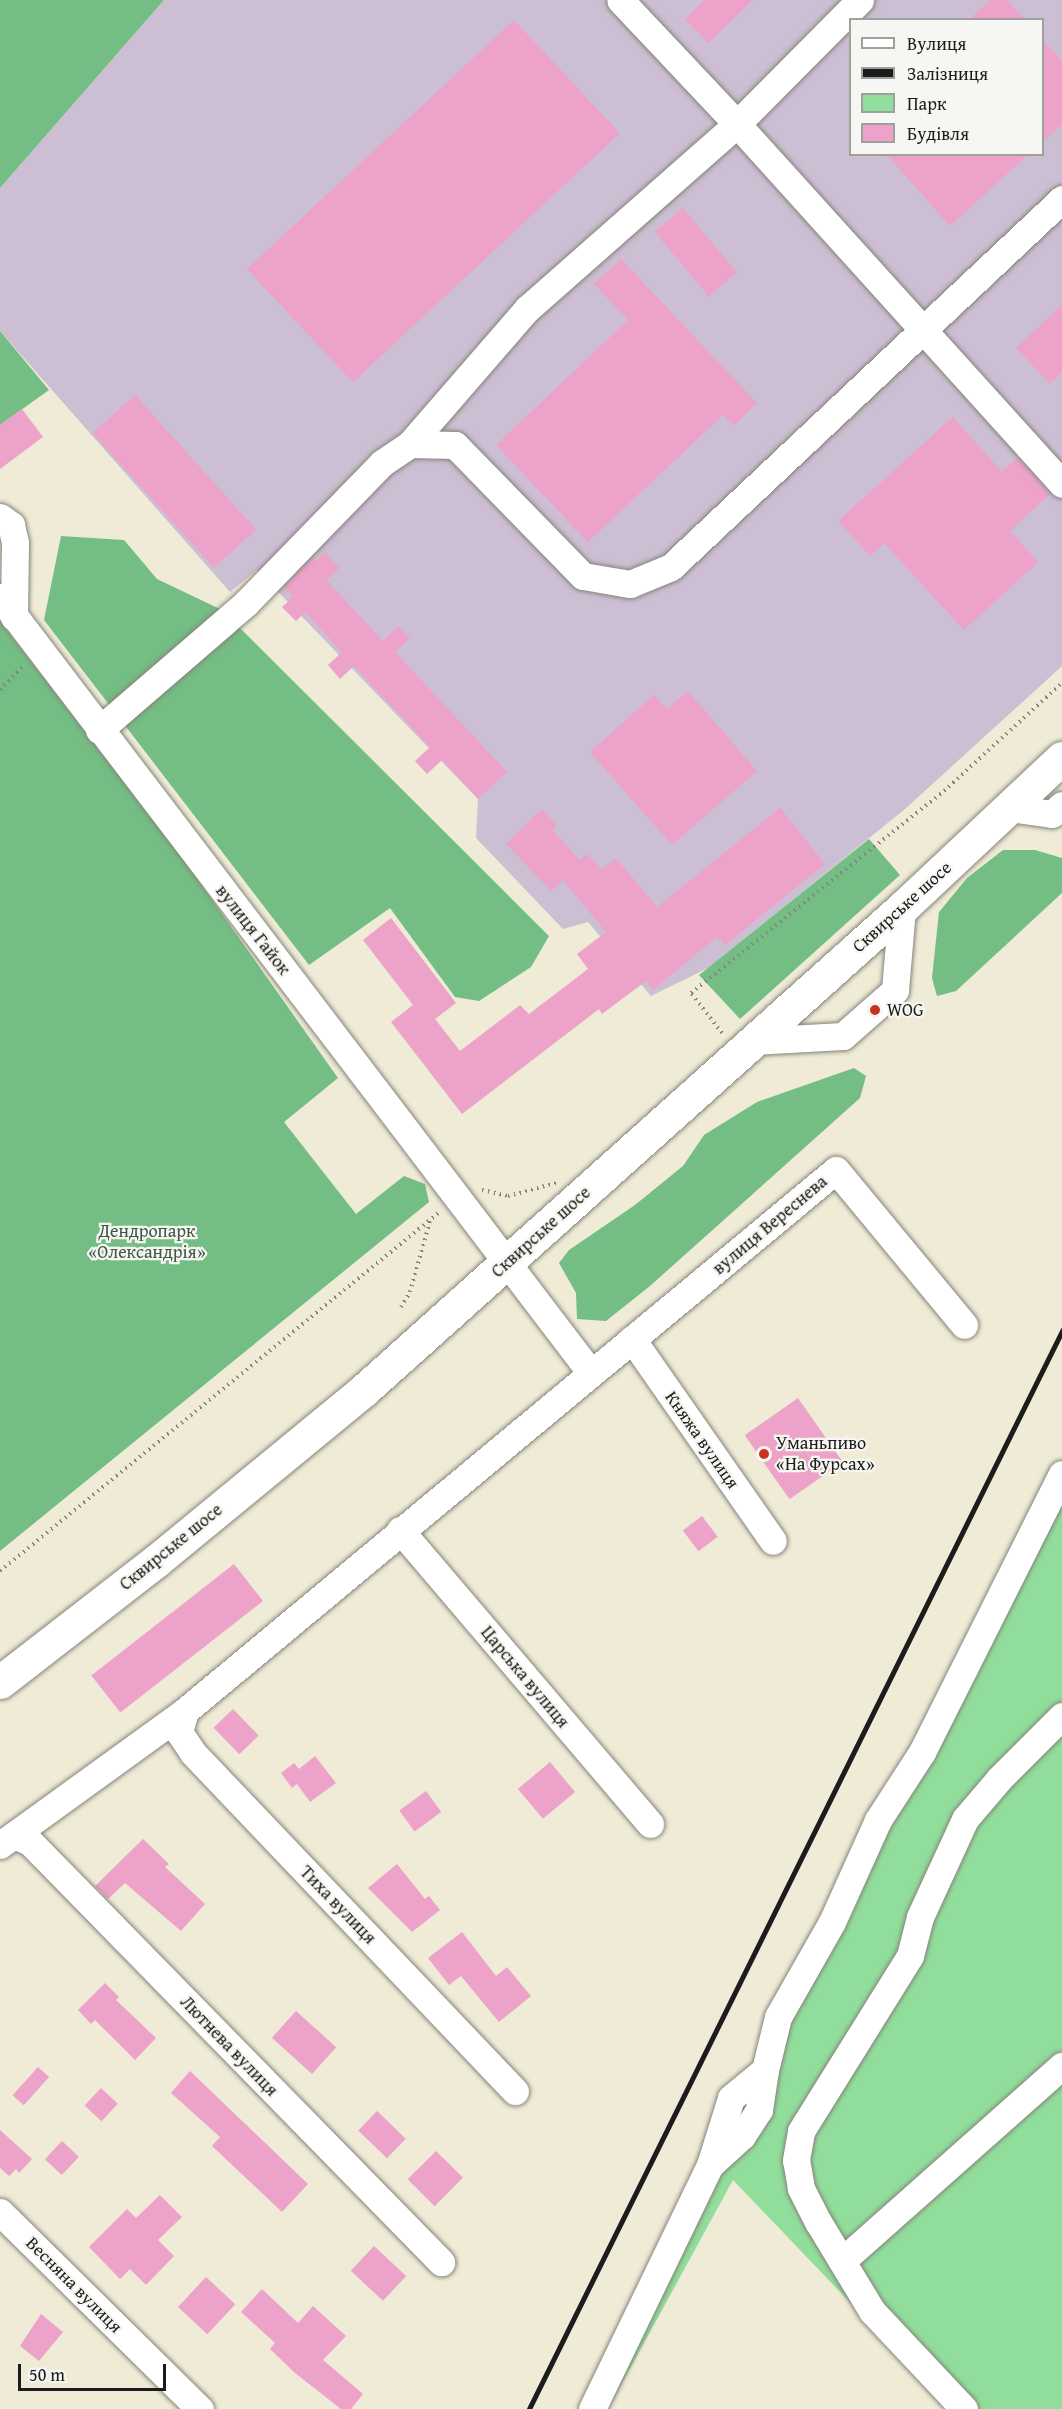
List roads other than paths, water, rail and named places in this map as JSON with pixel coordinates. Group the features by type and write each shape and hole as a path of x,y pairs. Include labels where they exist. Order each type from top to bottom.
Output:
{"main road":[{"name":"Сквирське шосе","path":"0,1682 156,1561 355,1397 902,908 1062,759"}],"street":[{"path":"620,0 737,124 1062,484"},
{"path":"99,730 246,603 382,463 410,444 527,309 737,124 860,0"},
{"path":"410,444 454,445 584,576 630,584 670,567 1062,199"},
{"path":"0,517 11,525 15,543 7,607"},
{"name":"вулиця Гайок","path":"7,607 99,730 342,1043 591,1373"},
{"path":"1009,808 1052,814 1062,805"},
{"path":"752,1041 843,1036 884,1000 895,990 902,908"},
{"name":"вулиця Вереснева","path":"632,1339 836,1170 964,1325"},
{"path":"7,1840 185,1711 632,1339"},
{"name":"Княжа вулиця","path":"632,1339 773,1541"},
{"path":"592,2409 710,2165 731,2098 765,2070 778,2017 832,1922 878,1820 922,1752 1062,1474"},
{"name":"Царська вулиця","path":"400,1530 650,1824"},
{"name":"Тиха вулиця","path":"185,1711 179,1732 193,1753 515,2091"},
{"path":"964,2409 872,2311 801,2188 796,2160 801,2131 910,1956 920,1917 965,1819 999,1779 1062,1716"},
{"name":"Лютнева вулиця","path":"7,1840 30,1842 441,2262"},
{"path":"842,2260 1062,2066"},
{"name":"Весняна вулиця","path":"0,2212 200,2409"}],"railway":[{"path":"529,2409 1062,1331"}],"place":[{"name":"WOG","path":"875,1010"},
{"name":"Уманьпиво «На Фурсах»","path":"764,1454"}],"park label":[{"name":"Дендропарк «Олександрія»","path":"147,1242"}]}
